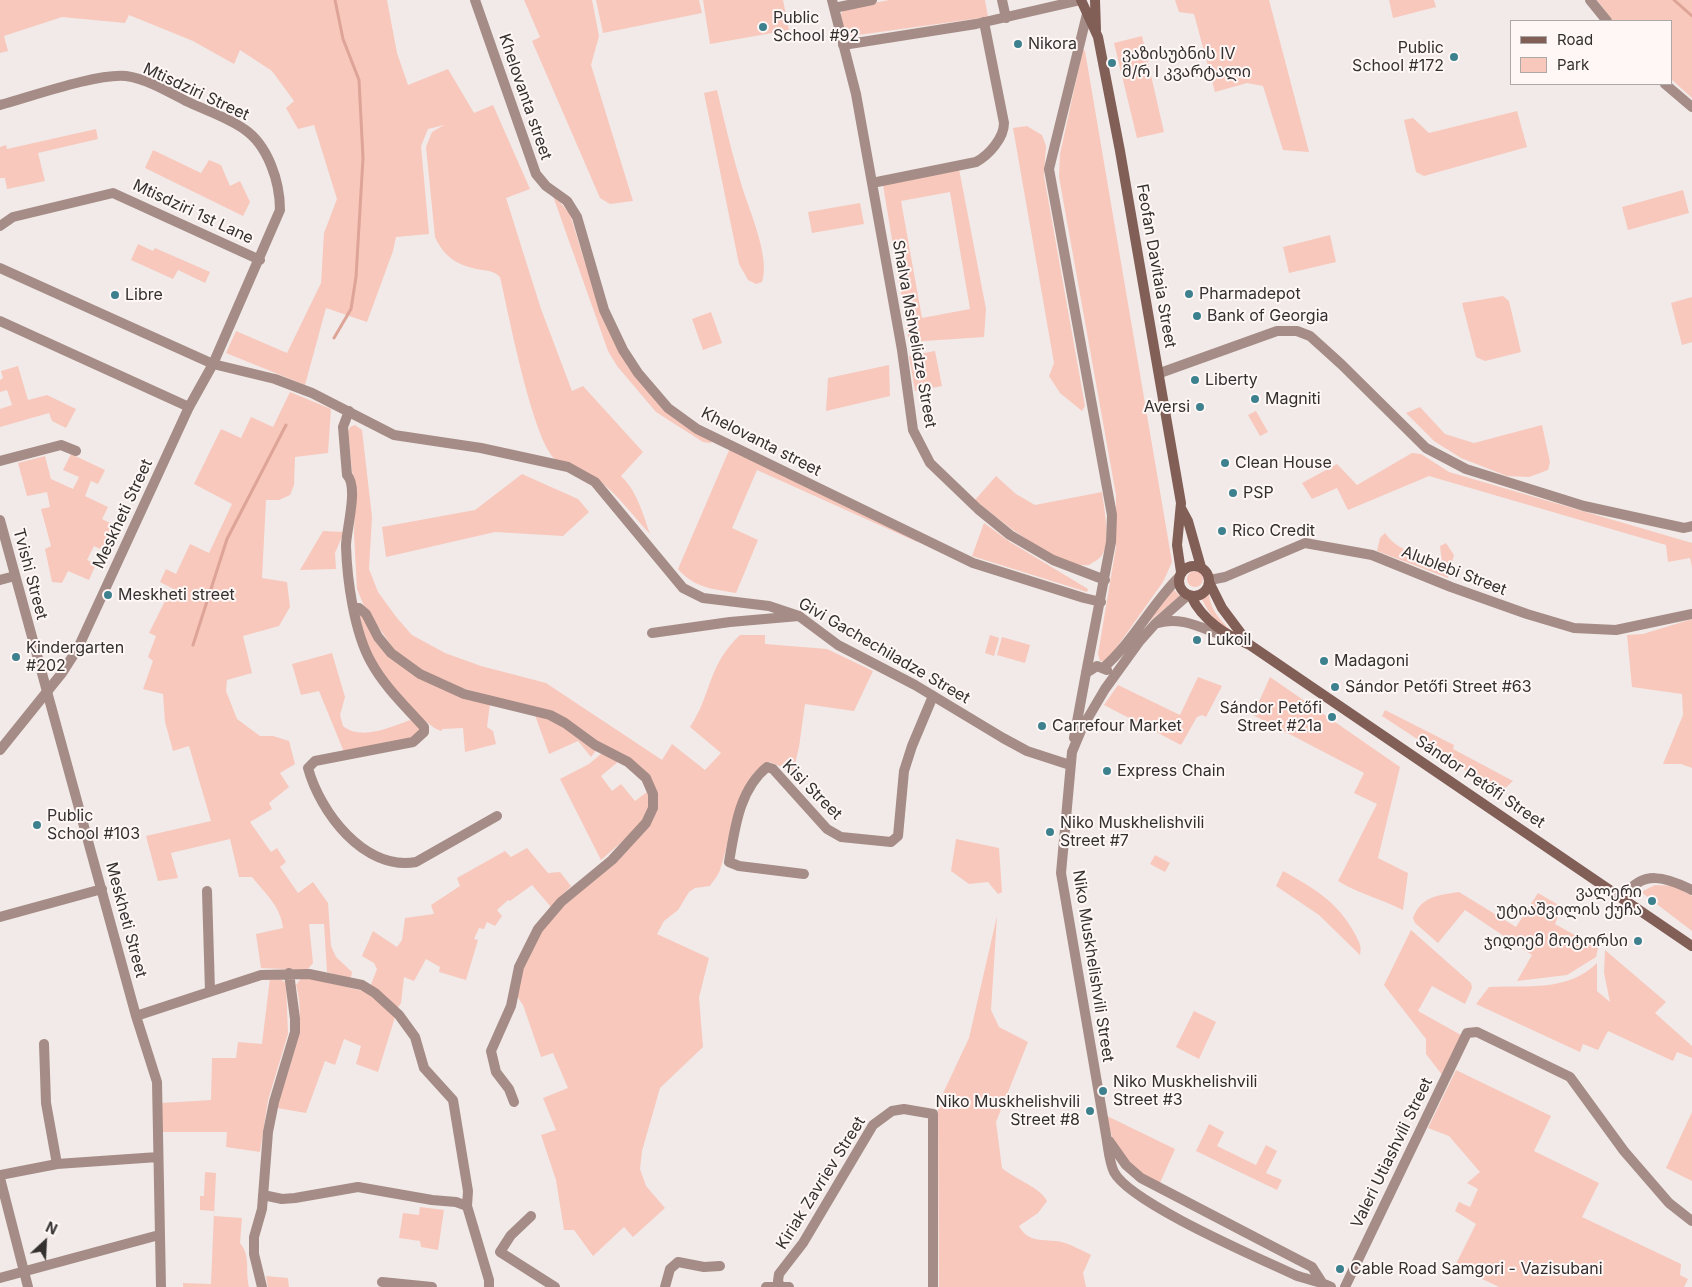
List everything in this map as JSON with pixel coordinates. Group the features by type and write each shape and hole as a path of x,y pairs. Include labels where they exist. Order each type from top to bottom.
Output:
{"main road":[{"name":"Feofan Davitaia Street","path":"1081,0 1096,31"},
{"name":"Feofan Davitaia Street","path":"1095,0 1096,31 1120,151 1160,374 1181,508 1177,545 1180,575"},
{"name":"Feofan Davitaia Street","path":"1181,508 1188,520 1201,567"},
{"path":"1188,566 1201,567 1208,575 1209,581 1205,592 1190,596 1180,588 1180,575 1188,566"},
{"name":"Sándor Petőfi Street","path":"1209,581 1222,608 1250,645"},
{"name":"Sándor Petőfi Street","path":"1190,596 1194,603 1216,626 1233,638 1250,645 1624,897 1692,946"}],"street":[{"name":"Khelovanta street","path":"475,0 536,174 546,186 567,201 577,217 604,310 622,350 638,374 668,408 697,429 973,563 1101,602"},
{"path":"833,4 872,0"},
{"path":"1002,0 1006,18"},
{"path":"843,45 1006,18 1081,0"},
{"path":"1590,0 1606,20"},
{"name":"Shalva Mshvelidze Street","path":"833,4 856,94 902,350 913,430 930,463 978,509 1010,535 1053,560 1105,580"},
{"path":"1072,752 1105,580 1111,542 1112,515 1050,168 1087,14"},
{"path":"872,183 976,162 983,158 1001,136 1004,123 984,22"},
{"name":"Mtisdziri Street","path":"0,105 99,78 126,76 151,84 244,129 258,142 268,159 280,195 280,210 260,260 213,364"},
{"path":"1666,85 1692,107"},
{"name":"Mtisdziri 1st Lane","path":"0,226 13,217 113,193 260,260"},
{"name":"Givi Gachechiladze Street","path":"0,268 213,364 275,379 349,411 377,428 394,435 481,448 568,467 595,482 683,588 703,598 769,606 799,616 838,646 932,696 1027,751 1070,765"},
{"path":"0,321 189,407"},
{"path":"1160,374 1277,331 1297,331 1310,336 1341,364 1426,448 1466,469 1584,506 1688,527 1692,536"},
{"name":"Meskheti Street","path":"161,1287 157,1082 136,1016 47,693 78,648 189,407 213,364"},
{"path":"349,411 343,427 347,475 352,494 346,545 354,608 370,661 384,681 424,727 424,732 413,742 314,761 309,764 310,774 324,807 335,823 355,841 388,861 404,864 416,862 498,816"},
{"path":"0,461 61,445 76,451"},
{"name":"Tvishi Street","path":"0,520 47,693"},
{"name":"Alublebi Street","path":"1209,581 1240,572 1305,543 1372,555 1450,588 1574,628 1616,630 1692,614"},
{"path":"1086,676 1093,667 1102,667 1116,657 1161,596 1180,575"},
{"path":"0,580 15,576"},
{"name":"Niko Muskhelishvili Street","path":"1190,596 1155,624 1107,686 1082,728 1072,752 1061,873 1106,1136 1114,1172 1123,1183 1148,1203 1295,1275 1312,1281 1321,1281"},
{"path":"354,608 359,608 366,614 378,637 391,653 420,674 464,694 550,715 595,745 628,762 646,778 653,794 653,808 646,823 612,860 562,902 538,929 518,966 511,1006 491,1052 496,1072 509,1089 514,1102"},
{"path":"652,633 730,622 799,616"},
{"path":"1155,624 1171,619 1186,621 1213,633 1233,638"},
{"path":"1086,676 1090,689 1098,691 1107,686 1109,674 1102,667 1095,654 1092,640"},
{"path":"0,750 47,693"},
{"name":"Kisi Street","path":"804,874 739,866 729,862 737,815 756,777 767,767 773,769 827,829 841,837 891,842 898,836 904,771 932,696"},
{"path":"1624,897 1631,887 1647,878 1670,879 1692,890"},
{"path":"0,917 102,889"},
{"path":"207,891 210,991"},
{"path":"262,1287 254,1254 254,1237 263,1195 268,1132 274,1102 294,1032 295,1020 289,973"},
{"path":"136,1016 261,975 309,974 362,985 375,993 399,1015 415,1037 424,1068 453,1100 468,1191 468,1206 489,1280 489,1287"},
{"name":"Valeri Utiashvili Street","path":"1345,1287 1467,1033 1476,1032 1570,1077 1624,1151 1669,1203 1692,1221"},
{"path":"44,1044 46,1103 57,1164"},
{"name":"Kiriak Zavriev Street","path":"785,1286 778,1281 779,1274 803,1243 873,1125 892,1110 904,1109 933,1114 932,1287"},
{"name":"Niko Muskhelishvili Street","path":"1106,1136 1126,1165 1141,1178 1312,1267 1321,1281 1331,1287"},
{"path":"28,1287 0,1177 57,1164 158,1157"},
{"path":"263,1195 295,1198 358,1187 432,1200 456,1202 468,1206"},
{"path":"531,1216 511,1235 500,1252 555,1287"},
{"path":"0,1278 159,1235"},
{"path":"665,1287 670,1269 678,1262 704,1267 720,1266"},
{"path":"382,1282 432,1287"},
{"name":"Kiriak Zavriev Street","path":"766,1287 785,1286"}],"green space":[{"path":"0,0 387,0 397,53 408,85 448,69 474,113 493,105 530,189 506,198 541,309 572,391 583,386 643,452 621,476 635,496 650,534 615,495 599,481 587,473 560,463 547,449 530,404 522,375 500,277 491,272 460,264 448,256 439,245 435,237 426,147 432,132 444,125 428,129 421,146 429,234 396,237 393,251 367,322 326,308 305,385 226,353 236,331 287,353 321,283 324,233 337,199 314,125 298,129 286,108 294,101 272,71 240,50 234,64 193,41 129,15 125,23 62,17 4,36 8,51 0,53"},
{"path":"524,0 592,0 599,36 591,65 633,201 610,204 600,198 532,41 540,37"},
{"path":"596,0 699,0 702,13 603,33"},
{"path":"703,0 783,0 789,30 710,44"},
{"path":"889,0 985,0 988,17 851,36 846,31 841,14 844,9"},
{"path":"1175,0 1269,0 1309,152 1283,150 1263,86 1247,83 1215,92 1194,14 1179,12"},
{"path":"1389,0 1434,0 1436,7 1393,18"},
{"path":"1597,0 1692,0 1692,98 1672,80 1672,20 1612,20"},
{"path":"1142,36 1164,132 1137,138 1114,43"},
{"path":"1083,49 1085,51 1172,562 1163,582 1107,661 1100,661 1098,654 1116,547 1116,495 1059,177 1060,154"},
{"path":"717,90 743,191 761,245 764,271 762,282 756,284 748,280 739,264 704,93"},
{"path":"1517,111 1527,147 1424,176 1416,172 1404,120 1413,118 1429,133"},
{"path":"1027,126 1042,135 1046,146 1044,176 1085,406 1082,411 1060,393 1049,376 1054,363 1013,128"},
{"path":"96,129 98,139 38,153 45,181 7,189 5,178 0,178 0,147 6,145 7,149"},
{"path":"153,150 201,173 209,160 221,165 230,186 240,181 250,202 243,216 145,168"},
{"path":"959,169 986,309 984,337 909,342 883,185","holes":["950,192 970,309 922,318 901,201"]},
{"path":"1683,190 1689,213 1628,230 1622,207"},
{"path":"552,193 570,214 584,260 614,339 628,367 712,441 711,443 703,442 656,412 617,366 608,351"},
{"path":"860,203 864,224 812,233 808,212"},
{"path":"1330,235 1336,262 1289,273 1283,247"},
{"path":"138,244 153,251 155,248 210,272 205,283 178,270 173,279 131,260"},
{"path":"1503,296 1509,301 1521,352 1485,361 1476,357 1462,303"},
{"path":"1692,297 1692,342 1682,345 1671,303"},
{"path":"711,312 722,343 703,350 692,319"},
{"path":"935,351 942,386 915,391 909,356"},
{"path":"889,365 890,396 826,411 828,378"},
{"path":"18,366 28,400 47,395 76,409 66,428 52,421 49,413 0,427 0,409 12,405 7,390 0,392 0,380 3,378 1,371"},
{"path":"290,392 331,409 328,453 295,457 294,485 290,495 279,500 266,500 262,578 287,582 290,607 279,626 243,636 252,673 227,680 226,691 237,719 260,736 273,736 289,741 295,764 280,773 289,787 269,803 272,809 250,822 271,852 277,848 286,862 280,867 298,893 313,882 328,903 331,946 336,957 352,972 351,977 346,978 327,972 324,924 309,924 313,963 307,970 261,968 256,934 283,928 282,920 272,901 252,877 239,877 230,839 171,853 178,878 158,881 146,836 211,821 189,746 173,751 165,722 163,694 143,689 153,661 148,657 156,636 149,633 168,595 182,602 185,595 160,582 166,569 176,574 190,544 209,553 232,504 194,484 221,429 241,438 251,417 273,427"},
{"path":"1420,407 1445,434 1474,443 1542,425 1550,462 1548,470 1529,477 1507,476 1461,458 1434,441 1406,413"},
{"path":"1256,411 1268,432 1260,436 1248,415"},
{"path":"355,425 362,430 372,517 369,569 378,592 412,635 445,653 481,666 546,683 662,760 672,744 705,770 721,753 690,727 697,715 715,669 729,646 740,635 765,635 765,644 827,649 873,671 854,711 805,704 799,747 792,777 782,767 770,762 758,769 749,780 736,809 718,874 710,886 695,888 689,892 678,910 664,921 657,934 709,958 699,997 703,1047 660,1088 642,1151 640,1169 646,1186 665,1208 633,1237 624,1227 593,1256 574,1230 564,1230 556,1180 541,1135 556,1130 543,1098 568,1088 553,1053 541,1057 523,1005 516,995 519,977 538,935 559,909 633,842 656,793 605,747 562,717 455,686 424,673 395,651 364,606 357,589 354,534 355,500 348,431 350,427"},
{"path":"730,448 917,542 757,470 732,528 758,540 736,593 711,588 690,580 678,569"},
{"path":"1412,453 1421,454 1449,472 1692,543 1692,568 1690,558 1668,562 1666,545 1429,476 1348,510 1337,488 1312,499 1302,483 1337,464 1357,485"},
{"path":"71,454 105,470 98,484 91,481 85,496 108,507 102,519 120,528 108,553 94,546 87,560 96,564 89,580 68,571 62,583 52,582 45,549 51,546 41,509 50,507 47,492 27,496 18,463 45,456 51,479 73,489 79,477 63,470"},
{"path":"522,474 578,499 589,512 563,536 495,532 386,557 382,527 475,510"},
{"path":"996,476 1016,494 1035,505 1102,492 1106,542 1101,557 1089,565 1076,564 1062,559 1029,541 998,519 975,500"},
{"path":"984,523 1010,542 1088,589 1087,592 972,556"},
{"path":"323,531 344,532 335,553 336,569 300,570"},
{"path":"1385,533 1403,549 1419,556 1442,562 1440,546 1446,543 1454,555 1448,578 1377,551 1380,538"},
{"path":"1195,571 1201,573 1203,579 1201,585 1195,587 1189,585 1187,579 1189,573"},
{"path":"1173,589 1180,596 1146,624"},
{"path":"1209,593 1215,611 1235,635 1219,623 1208,610 1201,597"},
{"path":"361,612 389,655 490,704 487,727 493,731 496,744 465,752 463,728 442,729 442,731 424,720 402,697 374,659 365,637 359,613"},
{"path":"1692,619 1692,768 1681,764 1663,764 1683,715 1682,694 1632,687 1627,635 1643,634"},
{"path":"990,635 999,638 994,656 985,653"},
{"path":"1002,637 1030,645 1025,663 997,655"},
{"path":"332,653 345,697 340,715 343,726 350,730 367,733 410,720 418,725 420,730 415,739 344,752 319,691 301,695 292,664"},
{"path":"1198,677 1222,686 1206,717 1202,715 1197,717 1181,745 1104,705 1118,685 1180,715"},
{"path":"1270,677 1400,767 1378,858 1408,873 1403,910 1338,881 1377,804 1354,793 1364,773 1253,715"},
{"path":"1385,710 1454,745 1453,749 1513,781 1500,793 1382,716"},
{"path":"535,715 550,718 597,749 591,757 578,741 549,754"},
{"path":"602,753 619,761 601,776 612,791 621,784 635,801 647,792 651,802 641,825 601,860 560,779 589,764"},
{"path":"956,839 999,848 1002,892 998,894 988,882 969,884 951,871"},
{"path":"527,848 548,873 560,872 571,886 551,907 532,885 510,901 508,900 497,910 502,916 495,926 487,922 484,929 479,928 474,939 478,940 466,980 439,972 440,967 426,959 414,981 404,977 401,1003 397,1009 370,987 377,969 374,963 362,956 373,931 397,947 402,940 405,918 434,914 431,905 460,886 457,878 505,851 511,857"},
{"path":"1155,855 1170,863 1165,872 1150,864"},
{"path":"1283,871 1315,890 1333,904 1355,934 1361,949 1360,955 1319,915 1276,886"},
{"path":"1655,885 1675,886 1692,896 1692,931 1641,892"},
{"path":"1459,892 1516,927 1538,893 1562,907 1555,924 1598,948 1596,957 1567,975 1517,981 1532,955 1465,910 1438,943 1415,923 1413,918 1416,911 1426,901 1438,896"},
{"path":"997,916 991,1010 999,1027 1028,1042 996,1122 1002,1168 1039,1192 1047,1201 1038,1213 1019,1226 1023,1232 1034,1239 1058,1241 1091,1255 1083,1273 1086,1287 939,1287 938,1104 969,1038"},
{"path":"1411,930 1471,983 1472,988 1465,1004 1432,986 1418,1011 1461,1035 1443,1076 1426,1054 1426,1039 1384,985"},
{"path":"1605,950 1666,1002 1655,1013 1692,1046 1692,1058 1677,1052 1673,1061 1608,1031 1598,1050 1583,1044 1580,1052 1476,1004 1489,987 1560,983 1586,972 1597,963 1597,991 1610,1002 1604,973"},
{"path":"303,976 367,992 395,1017 378,1072 356,1064 361,1046 344,1039 335,1065 325,1061 306,1113 277,1108 291,1063 298,1032 300,1016 296,985"},
{"path":"270,978 282,980 286,983 288,1034 268,1100 260,1152 226,1147 227,1132 162,1132 161,1103 211,1100 212,1058 236,1058 238,1042 262,1044"},
{"path":"1194,1011 1216,1022 1199,1059 1176,1047"},
{"path":"1456,1070 1551,1116 1534,1151 1599,1183 1582,1217 1681,1264 1680,1275 1688,1279 1684,1287 1499,1287 1455,1266 1476,1224 1455,1211 1459,1202 1470,1207 1478,1189 1467,1183 1480,1172 1449,1136 1428,1128"},
{"path":"1692,1112 1692,1181 1666,1168"},
{"path":"1107,1116 1175,1149 1159,1185 1123,1158 1113,1141"},
{"path":"1209,1124 1224,1132 1217,1146 1256,1165 1266,1145 1277,1151 1266,1173 1282,1180 1277,1190 1196,1151"},
{"path":"205,1172 216,1173 214,1216 242,1218 240,1243 247,1258 249,1287 183,1287 183,1283 211,1284 214,1211 200,1210 200,1196 204,1196"},
{"path":"420,1207 444,1210 438,1250 421,1247 420,1241 399,1238 403,1213 419,1215"},
{"path":"266,1276 288,1278 289,1287 268,1287"}],"waterway":[{"path":"334,338 351,309 356,277 363,158 359,80 343,39 335,0"},
{"path":"1674,0 1692,16"},
{"path":"193,645 227,539 286,425"}],"place":[{"name":"Public School #92","path":"763,27"},
{"name":"Nikora","path":"1018,44"},
{"name":"Public School #172","path":"1454,57"},
{"name":"ვაზისუბნის IV მ/რ I კვარტალი","path":"1112,63"},
{"name":"Pharmadepot","path":"1189,294"},
{"name":"Libre","path":"115,295"},
{"name":"Bank of Georgia","path":"1197,316"},
{"name":"Liberty","path":"1195,380"},
{"name":"Magniti","path":"1255,399"},
{"name":"Aversi","path":"1200,407"},
{"name":"Clean House","path":"1225,463"},
{"name":"PSP","path":"1233,493"},
{"name":"Rico Credit","path":"1222,531"},
{"name":"Meskheti street","path":"108,595"},
{"name":"Lukoil","path":"1197,640"},
{"name":"Kindergarten #202","path":"16,657"},
{"name":"Madagoni","path":"1324,661"},
{"name":"Sándor Petőfi Street #63","path":"1335,687"},
{"name":"Sándor Petőfi Street #21a","path":"1332,717"},
{"name":"Carrefour Market","path":"1042,726"},
{"name":"Express Chain","path":"1107,771"},
{"name":"Public School #103","path":"37,825"},
{"name":"Niko Muskhelishvili Street #7","path":"1050,832"},
{"name":"ვალერი უტიაშვილის ქუჩა","path":"1652,901"},
{"name":"ჯიდიემ მოტორსი","path":"1638,941"},
{"name":"Niko Muskhelishvili Street #3","path":"1103,1091"},
{"name":"Niko Muskhelishvili Street #8","path":"1090,1111"},
{"name":"Cable Road Samgori - Vazisubani","path":"1340,1269"}]}
